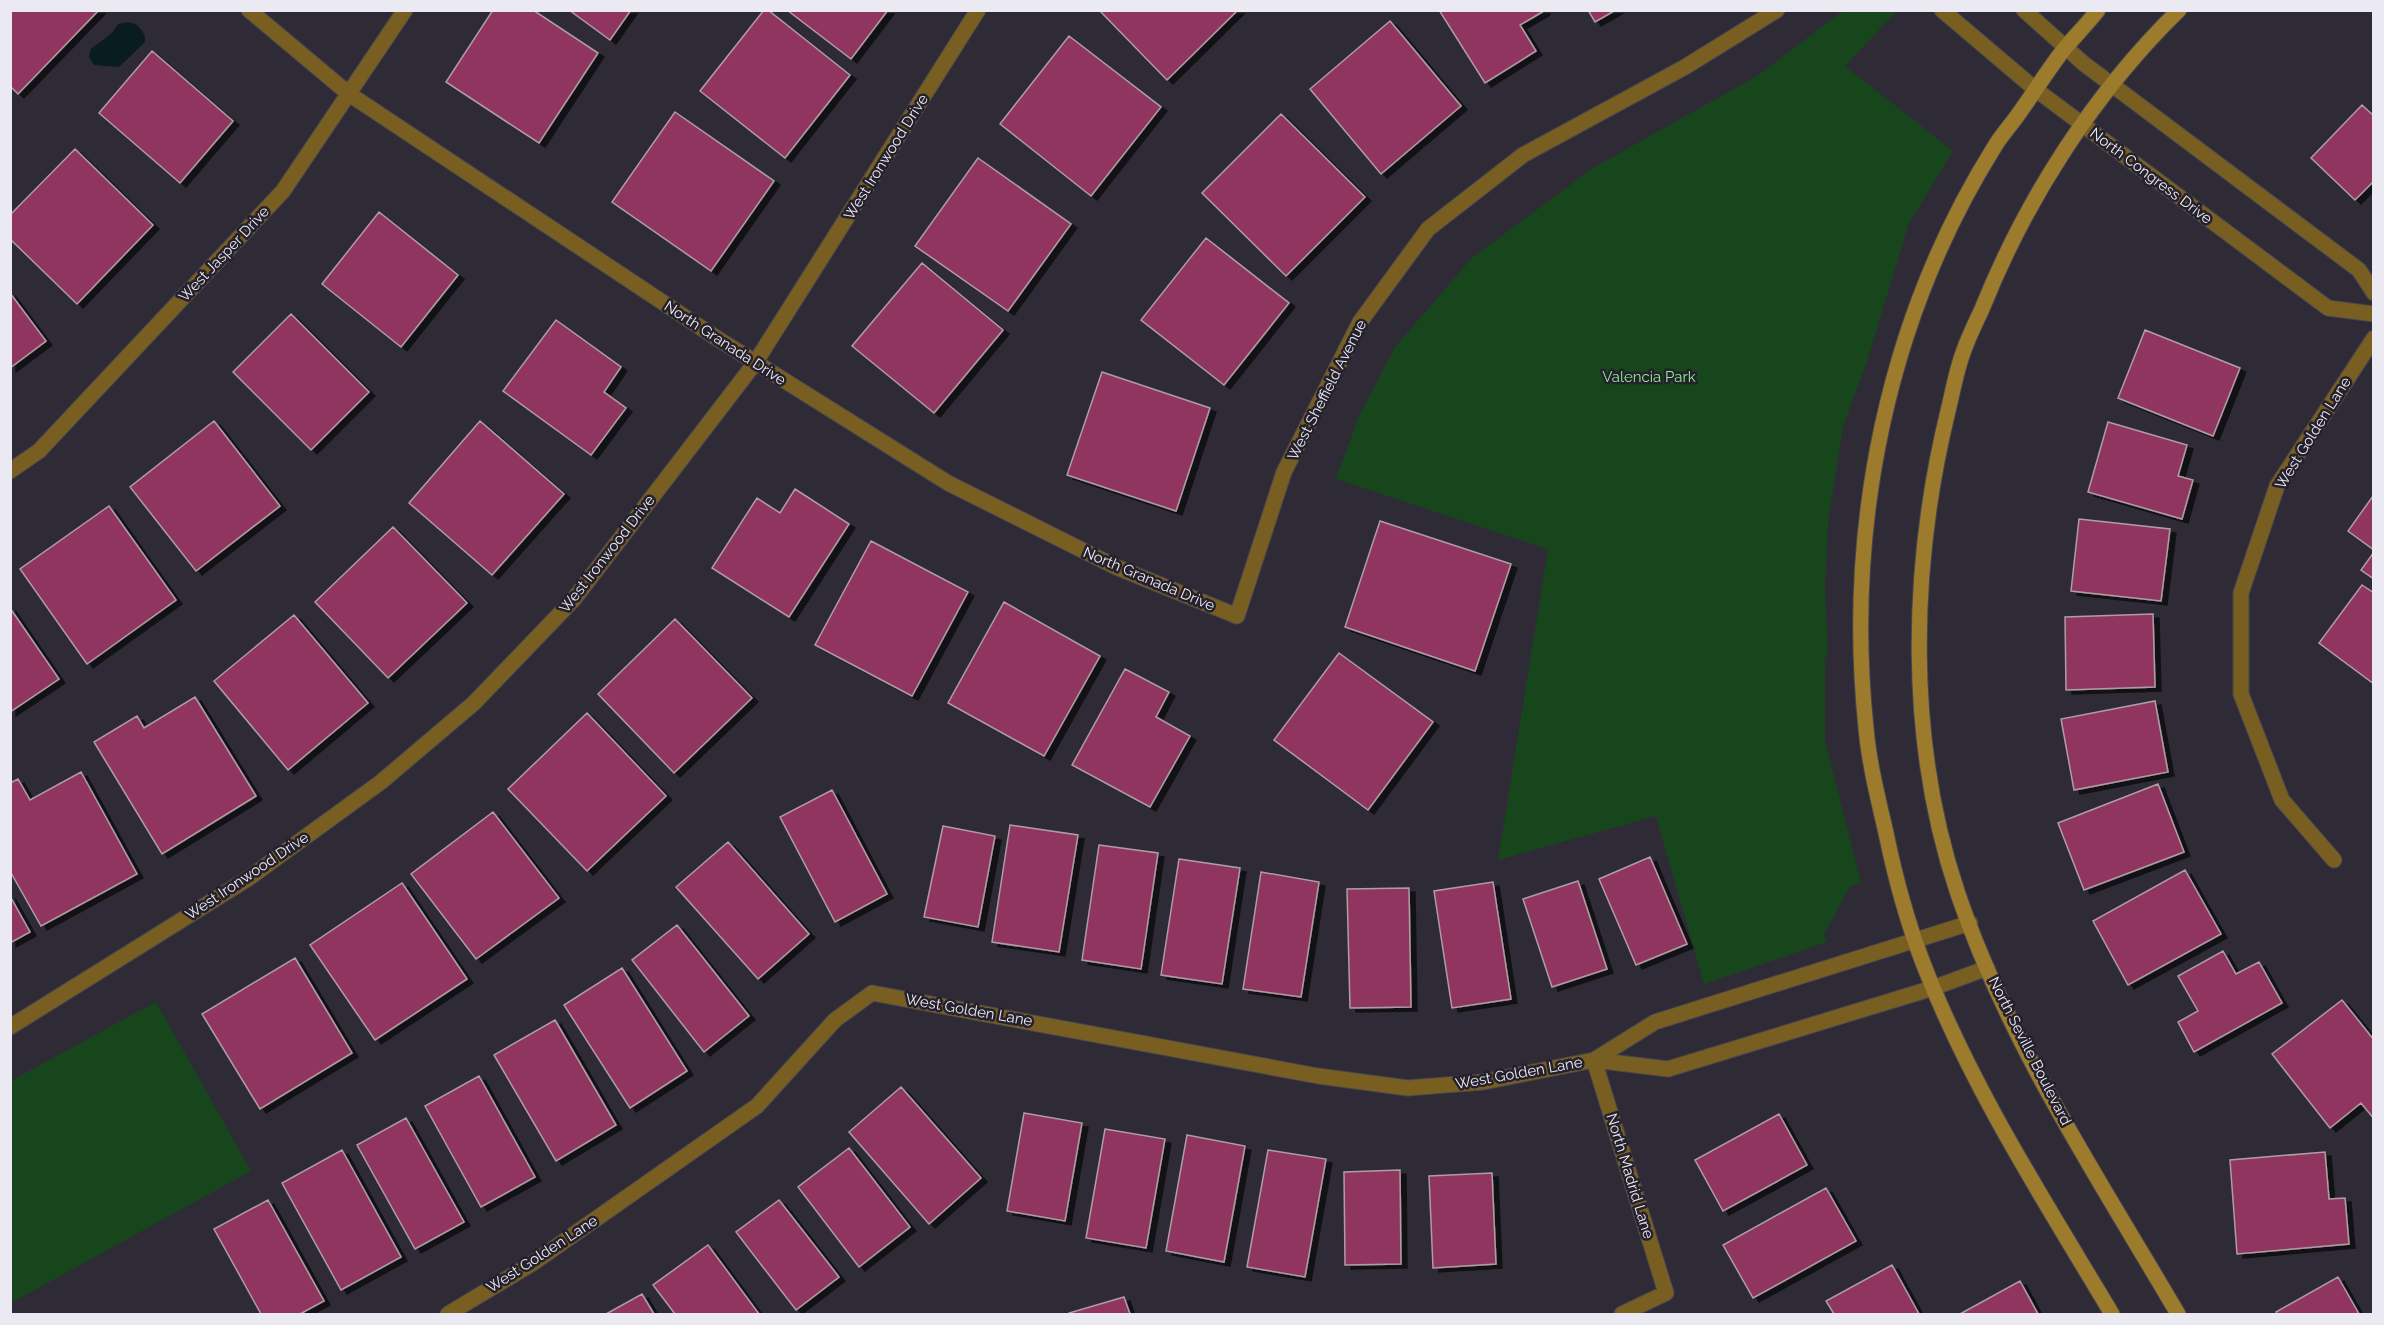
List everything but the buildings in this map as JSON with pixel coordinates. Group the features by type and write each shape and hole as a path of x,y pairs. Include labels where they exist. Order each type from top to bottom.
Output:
{"street":[{"name":"North Granada Drive","path":"249,10 349,94 755,363 948,483 1116,567 1236,616"},
{"name":"West Jasper Drive","path":"10,471 39,451 283,191 405,10"},
{"name":"West Ironwood Drive","path":"10,1027 249,878 381,782 474,703 574,599 755,363 978,10"},
{"name":"West Sheffield Avenue","path":"1236,616 1284,472 1360,322 1428,229 1523,154 1685,67 1777,10"},
{"name":"North Congress Drive","path":"1942,10 2036,89 2328,308 2373,314"},
{"path":"2024,10 2065,48 2359,270 2373,293"},
{"path":"2098,10 2065,48 1995,145 1933,266 1906,337 1886,406 1871,480 1862,556 1861,625 1866,730 1895,876 1933,988 1982,1090 2112,1314"},
{"name":"North Seville Boulevard","path":"2178,1314 2022,1042 1987,968 1958,894 1936,815 1923,724 1918,620 1924,537 1938,450 1960,361 1989,289 2021,222 2083,124 2162,27 2179,10"},
{"name":"West Golden Lane","path":"2334,860 2282,800 2241,694 2241,593 2277,486 2373,338"},
{"name":"West Golden Lane","path":"1594,1060 1655,1022 1970,923"},
{"name":"West Golden Lane","path":"448,1314 533,1263 758,1106 835,1020 872,993 1081,1030 1318,1076 1408,1088 1483,1082 1594,1060 1668,1069 1933,988 1987,968"},
{"name":"North Madrid Lane","path":"1594,1060 1666,1293 1622,1314"}],"green space":[{"name":"Valencia Park","path":"1844,10 1897,11 1845,66 1953,151 1909,223 1868,358 1843,427 1828,522 1825,591 1828,651 1825,662 1825,741 1861,882 1850,887 1824,934 1827,942 1704,984 1656,816 1498,860 1548,549 1336,479 1359,416 1395,347 1472,258 1593,168 1757,76"},
{"path":"156,1002 251,1171 11,1303 11,1081"}],"shaded area":[{"path":"131,23 139,27 145,36 145,42 119,67 94,65 89,57 91,49 109,35 118,24"}]}
